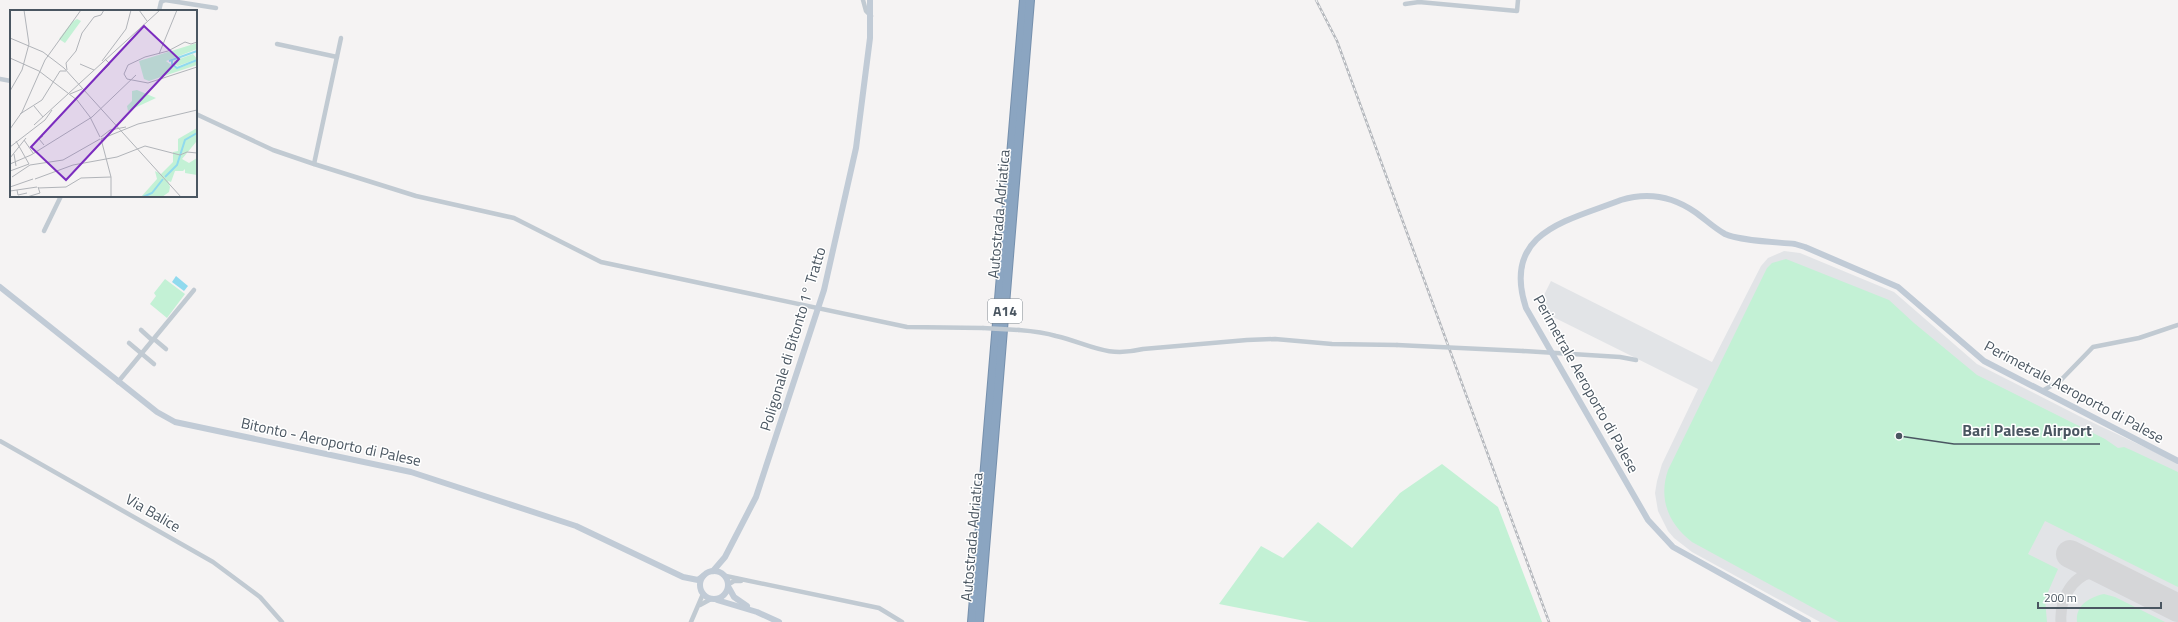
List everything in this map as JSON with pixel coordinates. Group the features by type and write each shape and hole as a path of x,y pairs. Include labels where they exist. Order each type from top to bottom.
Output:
{"highway":[{"name":"Autostrada Adriatica","path":"972,622 1024,0"},
{"name":"Autostrada Adriatica","path":"979,622 1030,0"}],"main road":[{"name":"Poligonale di Bitonto 1° Tratto","path":"725,557 756,497 818,309 832,261 856,148 870,38 870,0"},
{"name":"Perimetrale Aeroporto di Palese","path":"1808,622 1673,547 1658,534 1639,506 1526,308 1520,280 1521,266 1528,251 1544,232 1583,215 1632,197 1660,197 1680,203 1725,234 1795,244 1898,287 1984,361 2178,461"},
{"name":"Bitonto - Aeroporto di Palese","path":"0,287 118,382 157,412 175,422 411,472 576,526 683,577"},
{"path":"683,577 698,580 713,571 725,557"},
{"path":"725,557 724,575 734,597 757,612"},
{"path":"713,571 724,575"},
{"path":"702,593 700,584 703,576"},
{"path":"683,577 702,593 713,599 757,612 779,622"},
{"path":"713,599 724,596 729,586"}],"street":[{"path":"159,10 161,2 165,0 216,8"},
{"path":"863,0 866,11 871,16"},
{"path":"1404,4 1419,2 1517,12 1518,0"},
{"path":"314,164 341,38"},
{"path":"278,44 337,56"},
{"path":"0,79 10,81"},
{"path":"197,114 273,150 314,164 416,196 514,218 601,262 907,327 1019,330 1057,336 1108,352 1127,353 1143,349 1275,339 1332,344 1397,345 1523,351 1552,354 1620,357 1636,360"},
{"path":"44,231 61,197"},
{"path":"118,382 194,290"},
{"path":"2042,391 2060,381 2093,347 2139,338 2178,325"},
{"path":"140,330 166,349"},
{"path":"129,343 154,364"},
{"name":"Via Balice","path":"0,441 213,562 260,597 282,622"},
{"path":"724,575 745,581 879,608 902,622"},
{"path":"729,586 734,581 745,581"},
{"path":"691,622 700,605 702,593"},
{"path":"700,605 713,599"}],"shaded area":[{"path":"1784,251 1800,253 1894,292 1977,364 2079,416 2178,463 2178,622 1820,622 1692,552 1674,538 1668,531 1658,511 1655,493 1662,464 1698,389 1537,309 1551,281 1712,362 1761,266 1768,258"}],"green space":[{"path":"1786,259 1889,300 1914,323 1977,375 2105,439 2118,448 2124,447 2178,472 2178,587 2045,521 2028,554 2058,569 2045,599 2047,622 1839,622 1692,542 1677,527 1665,501 1664,491 1668,470 1767,268 1772,263"},
{"path":"165,279 185,294 167,318 150,304 156,296 154,293"},
{"path":"1442,464 1498,507 1542,622 1310,622 1219,604 1261,546 1283,558 1318,522 1352,548 1400,493"},
{"path":"2104,594 2115,597 2165,622 2077,622 2078,611 2081,606 2094,597"}],"water":[{"path":"176,276 188,286 184,291 172,282"}],"taxiway":[{"path":"2061,622 2063,602 2073,584 2088,573 2109,573"}],"runway":[{"path":"2070,554 2178,608"}],"railway":[{"path":"1316,0 1337,41 1549,622"}],"place":[{"name":"Bari Palese Airport","path":"1899,436"}]}
